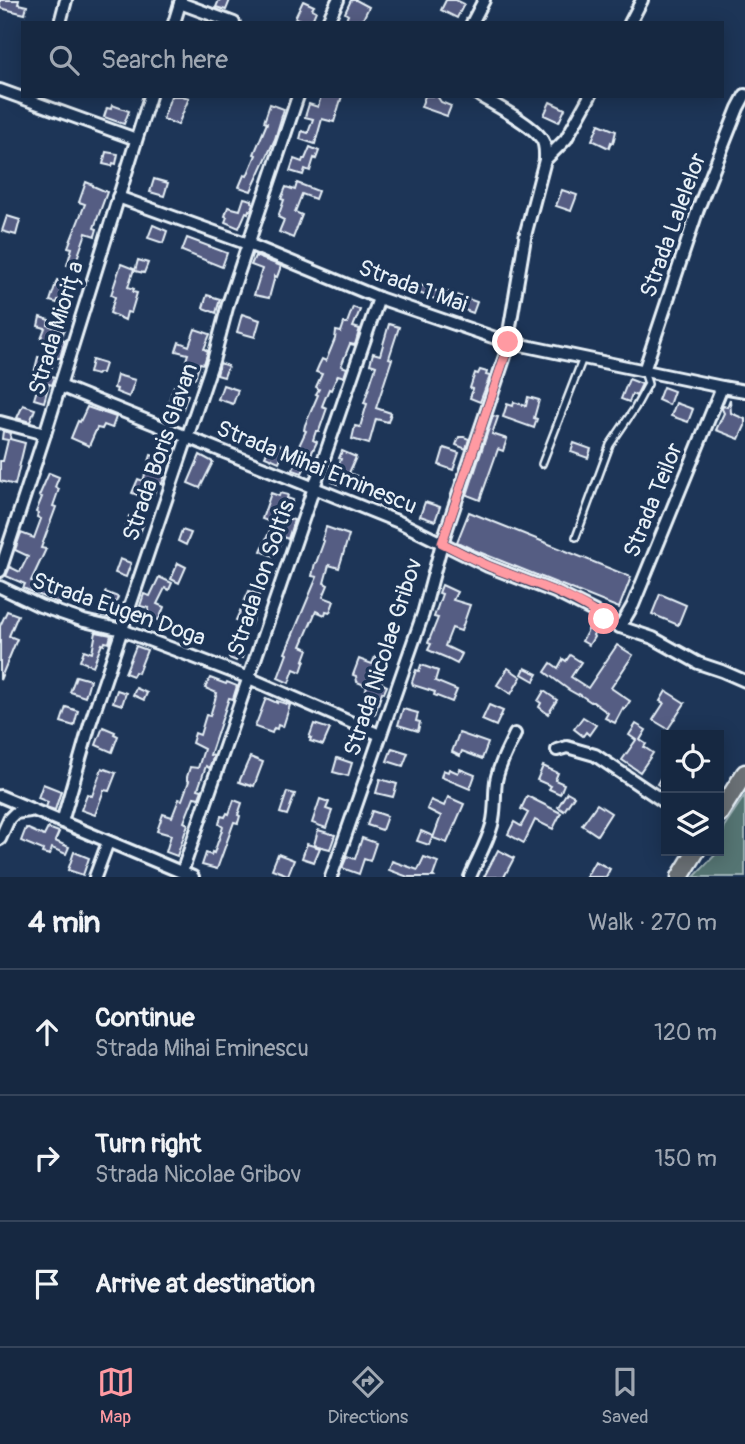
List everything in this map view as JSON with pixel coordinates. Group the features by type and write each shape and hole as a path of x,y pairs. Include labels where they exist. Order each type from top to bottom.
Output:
{"main road":[{"path":"724,806 745,773"},
{"path":"680,877 693,856"}],"street":[{"path":"61,21 66,0"},
{"path":"328,21 338,0"},
{"path":"473,21 484,0"},
{"path":"631,21 642,0"},
{"path":"175,21 181,1 229,21"},
{"path":"0,90 21,95"},
{"name":"Strada Lalelelor","path":"644,371 698,209 745,95"},
{"name":"Strada Miorița","path":"0,571 149,98"},
{"name":"Strada Boris Glavan","path":"62,822 90,724 298,98"},
{"path":"483,98 525,124 541,138 545,148 545,160"},
{"name":"Strada Nicolae Gribov","path":"331,877 423,614 442,543 505,356 526,232 545,160 566,139 589,98"},
{"path":"40,100 136,139"},
{"name":"Strada 1 Mai","path":"118,197 248,244 379,298 508,342 745,391"},
{"name":"Strada Ion Soltîs","path":"188,874 249,678 379,298"},
{"name":"Strada Mihai Eminescu","path":"60,386 399,522 488,566 555,592 620,627 653,638 698,663 745,681"},
{"name":"Strada Teilor","path":"620,627 634,605 722,387"},
{"path":"0,422 45,434"},
{"name":"Strada Eugen Doga","path":"0,587 40,606 122,630 249,678 380,735"},
{"path":"470,877 491,827 497,775 515,734"},
{"path":"557,750 567,747 594,755 661,800"},
{"path":"0,796 188,874"},
{"path":"0,839 9,819 15,813 38,812"},
{"path":"95,877 108,842"}],"lane":[{"path":"542,464 583,358"},
{"path":"576,537 610,445 648,384 644,371"}],"green space":[{"path":"745,795 745,877 694,877 714,856 724,856 725,825"}],"building":[{"path":"0,0 19,0 18,4 27,6 25,14 0,8"},
{"path":"219,0 230,0 226,10 216,7"},
{"path":"351,0 369,7 362,21 345,21 348,15 345,13"},
{"path":"446,0 456,0 464,4 457,18 441,10"},
{"path":"303,1 314,6 312,9 316,11 312,21 295,18"},
{"path":"170,98 189,98 178,125 163,119"},
{"path":"320,98 341,98 334,122 322,119 315,144 300,139 302,131 308,133 313,119 305,117 309,104 318,107"},
{"path":"424,98 438,98 451,106 447,116 421,107"},
{"path":"550,102 565,109 559,122 544,115"},
{"path":"270,104 284,109 275,139 251,191 239,187 256,155 254,154 267,123 264,122"},
{"path":"112,105 129,111 124,124 104,117 107,108 111,109"},
{"path":"599,124 616,131 609,148 592,140"},
{"path":"310,147 319,151 310,171 305,169 303,175 290,171 294,159 302,162"},
{"path":"106,152 118,154 116,164 103,164"},
{"path":"154,179 168,183 164,196 150,192"},
{"path":"86,182 107,192 94,228 97,229 95,236 86,233 74,267 67,265 72,248 68,247 85,204 79,202"},
{"path":"297,183 318,191 315,199 302,194 295,212 302,215 293,238 279,232 284,220 278,217 286,187 295,190"},
{"path":"562,190 577,195 571,211 556,206"},
{"path":"244,198 254,203 251,211 246,212 239,228 225,222 228,207 240,210"},
{"path":"7,216 20,220 16,235 2,231"},
{"path":"153,225 167,231 163,243 148,238"},
{"path":"187,238 227,253 222,267 182,251"},
{"path":"255,256 281,266 277,277 275,276 269,298 254,295 262,269 251,265"},
{"path":"138,260 148,263 144,273 135,271"},
{"path":"121,264 134,269 128,287 137,293 131,313 127,312 125,320 110,313 115,297 111,295"},
{"path":"389,273 444,294 445,291 477,302 473,313 386,281"},
{"path":"57,280 69,287 64,302 50,301"},
{"path":"207,295 220,299 216,313 203,308"},
{"path":"353,307 360,310 353,327 360,329 355,345 350,344 341,366 347,368 344,377 338,375 331,390 329,389 322,406 327,408 313,440 317,442 302,473 293,470 301,449 298,448 306,431 305,425 318,395 316,394 319,389 316,387 322,374 316,372 322,359 326,361 336,331 341,332"},
{"path":"242,314 260,320 255,337 237,332"},
{"path":"40,317 49,320 48,325 64,331 61,339 65,340 60,358 55,358 49,375 55,377 52,385 49,384 44,402 34,399 39,383 32,381 38,357 43,358 49,341 41,338 45,328 38,326"},
{"path":"389,324 399,327 376,408 391,413 388,422 376,419 369,444 352,439 355,426 360,427 367,404 364,403 376,366 370,364 373,353 380,355"},
{"path":"195,329 210,334 204,349 208,351 195,378 189,376 184,393 188,395 182,411 167,406 174,386 177,387 188,354 176,351 179,342 189,346"},
{"path":"92,360 105,364 102,373 89,373"},
{"path":"220,363 228,366 224,377 217,375"},
{"path":"480,370 490,376 480,402 470,398 473,389 470,388 475,373 478,374"},
{"path":"117,375 135,380 129,397 116,392 117,389 114,388"},
{"path":"629,379 642,384 636,396 632,394 629,402 621,399"},
{"path":"223,385 238,390 233,404 218,399"},
{"path":"663,387 674,391 669,405 658,400"},
{"path":"528,397 539,400 534,428 503,417 507,404 513,406 514,402 526,406"},
{"path":"730,399 731,413 745,419 739,439 716,430 724,413 723,406 727,407"},
{"path":"676,403 693,409 688,422 671,416"},
{"path":"23,405 35,409 30,422 17,418"},
{"path":"87,407 116,417 112,428 104,425 102,429 97,428 89,446 71,438"},
{"path":"493,416 498,417 492,434 507,439 503,451 498,449 480,500 467,495"},
{"path":"3,431 11,433 10,439 25,443 15,485 0,481 0,461 3,461 8,440 2,439"},
{"path":"459,437 469,439 466,449 456,445"},
{"path":"271,442 285,447 279,462 265,456"},
{"path":"574,443 591,449 588,458 571,452"},
{"path":"444,448 459,453 453,470 439,465"},
{"path":"342,451 356,457 349,473 357,476 354,486 332,482"},
{"path":"151,455 164,460 159,475 164,477 162,484 158,483 154,494 151,493 149,498 146,498 132,493 138,479 143,481"},
{"path":"200,455 213,462 200,488 188,483"},
{"path":"49,473 59,477 55,487 59,489 53,506 56,507 41,548 46,549 31,581 64,593 60,604 23,588 25,584 6,576 10,567 20,572 28,556 15,550 21,533 34,538 41,519 36,512 42,497 39,496"},
{"path":"271,493 288,495 287,498 293,500 286,518 294,520 288,539 283,537 275,557 261,551 273,523 262,519"},
{"path":"425,502 440,507 435,521 420,516"},
{"path":"469,512 631,577 619,608 457,542"},
{"path":"129,516 144,522 139,536 124,530"},
{"path":"326,527 349,535 339,568 329,565 324,583 328,585 323,597 334,601 330,612 326,611 325,615 316,611 301,646 308,649 301,672 294,669 289,683 278,678 287,654 285,653 317,577 312,576"},
{"path":"182,530 191,533 186,545 178,541"},
{"path":"120,559 131,563 126,577 115,573"},
{"path":"178,563 186,567 179,583 171,579"},
{"path":"159,577 172,583 169,590 165,588 157,604 164,607 152,626 144,623 149,608 140,606 144,594 150,596"},
{"path":"442,585 457,592 453,600 470,605 461,631 452,628 445,646 462,654 457,664 428,650 438,618 434,617 442,594 439,593"},
{"path":"249,591 259,595 253,608 257,610 250,626 236,620"},
{"path":"105,592 118,597 110,618 98,614"},
{"path":"660,594 686,605 678,625 652,614"},
{"path":"7,611 18,615 9,636 17,639 0,680 0,626"},
{"path":"589,628 595,632 589,645 582,641"},
{"path":"96,632 111,635 109,643 102,644 93,666 80,661 84,650 92,653"},
{"path":"238,634 245,636 240,649 244,651 242,658 238,656 236,661 229,658"},
{"path":"617,645 633,655 611,688 630,701 615,723 605,718 608,713 593,702 569,690 545,672 551,663 558,668 563,659 566,661 570,655 581,662 571,677 588,688"},
{"path":"136,646 147,650 138,673 135,672 133,676 125,673"},
{"path":"375,657 389,662 381,683 387,686 384,693 382,692 375,714 359,709 367,686 357,682 356,676 353,675 359,659 372,664"},
{"path":"421,665 438,671 435,681 457,690 452,702 434,695 435,692 413,685 416,670 419,671"},
{"path":"508,668 521,677 511,694 497,685"},
{"path":"525,668 538,674 534,681 522,674"},
{"path":"76,676 90,680 85,697 70,692"},
{"path":"210,678 237,686 233,699 229,698 210,755 214,756 209,768 206,766 198,789 202,790 199,798 194,797 184,822 188,824 177,856 166,852 171,835 157,831 163,814 172,817 179,799 182,800 189,781 187,777 190,767 198,768 204,749 192,743 195,733 200,735 206,715 210,716 217,693 205,688"},
{"path":"136,688 147,693 144,700 133,695"},
{"path":"117,690 126,693 122,705 113,702"},
{"path":"544,691 557,700 548,714 539,707 541,703 538,701"},
{"path":"666,691 685,703 668,729 653,720 664,703 660,701"},
{"path":"266,698 290,705 283,727 278,725 272,733 255,727"},
{"path":"489,705 503,711 496,726 482,720"},
{"path":"66,707 78,711 74,726 61,722"},
{"path":"403,709 418,713 418,731 398,725"},
{"path":"583,717 596,725 589,735 586,732 583,736 574,729"},
{"path":"314,724 330,729 323,745 310,741"},
{"path":"636,724 646,730 640,740 646,744 644,747 653,753 640,772 622,760 636,740 629,735"},
{"path":"103,727 118,736 112,752 96,745"},
{"path":"459,733 488,743 482,759 462,751 460,756 452,752"},
{"path":"392,748 408,753 403,766 387,761"},
{"path":"250,757 263,762 254,786 239,782"},
{"path":"337,758 352,763 348,776 333,772"},
{"path":"543,766 558,773 555,780 564,784 560,794 549,789 551,786 537,780"},
{"path":"102,768 116,773 109,791 104,790 95,815 81,810 87,794 92,796"},
{"path":"449,769 458,773 460,769 475,775 470,789 441,777 443,770 448,772"},
{"path":"380,779 397,784 393,797 376,793"},
{"path":"43,784 61,791 55,810 46,807 48,802 38,798"},
{"path":"287,792 295,794 287,815 280,813"},
{"path":"567,792 574,796 564,811 558,807"},
{"path":"527,796 561,813 553,829 535,820 524,843 508,834 514,822 521,826 528,813 521,809"},
{"path":"448,797 464,804 447,843 433,838 441,816 427,809 431,800 444,806"},
{"path":"320,799 329,802 326,809 332,811 326,828 312,823"},
{"path":"234,800 242,803 238,815 240,816 238,823 234,822 217,869 202,865 206,853 214,853 223,827 219,824 221,816 229,814"},
{"path":"597,804 611,813 597,835 582,825"},
{"path":"372,811 387,816 382,830 367,825"},
{"path":"26,828 44,836 48,828 59,832 55,841 69,847 66,854 52,848 50,855 42,853 43,850 21,841"},
{"path":"318,830 335,835 330,849 314,845"},
{"path":"421,831 433,836 429,845 417,841"},
{"path":"362,838 376,843 370,861 364,859 359,874 342,868 347,856 355,859"},
{"path":"307,844 320,848 314,862 302,858"},
{"path":"498,850 514,858 504,877 484,877"},
{"path":"74,852 89,858 83,875 68,870"},
{"path":"278,854 294,860 288,875 272,869"},
{"path":"424,857 438,862 434,877 408,877 389,870 392,861 418,870"},
{"path":"595,861 610,869 606,877 586,877"}],"route":[{"path":"508,342 442,543 488,566 555,592 604,619"}]}
